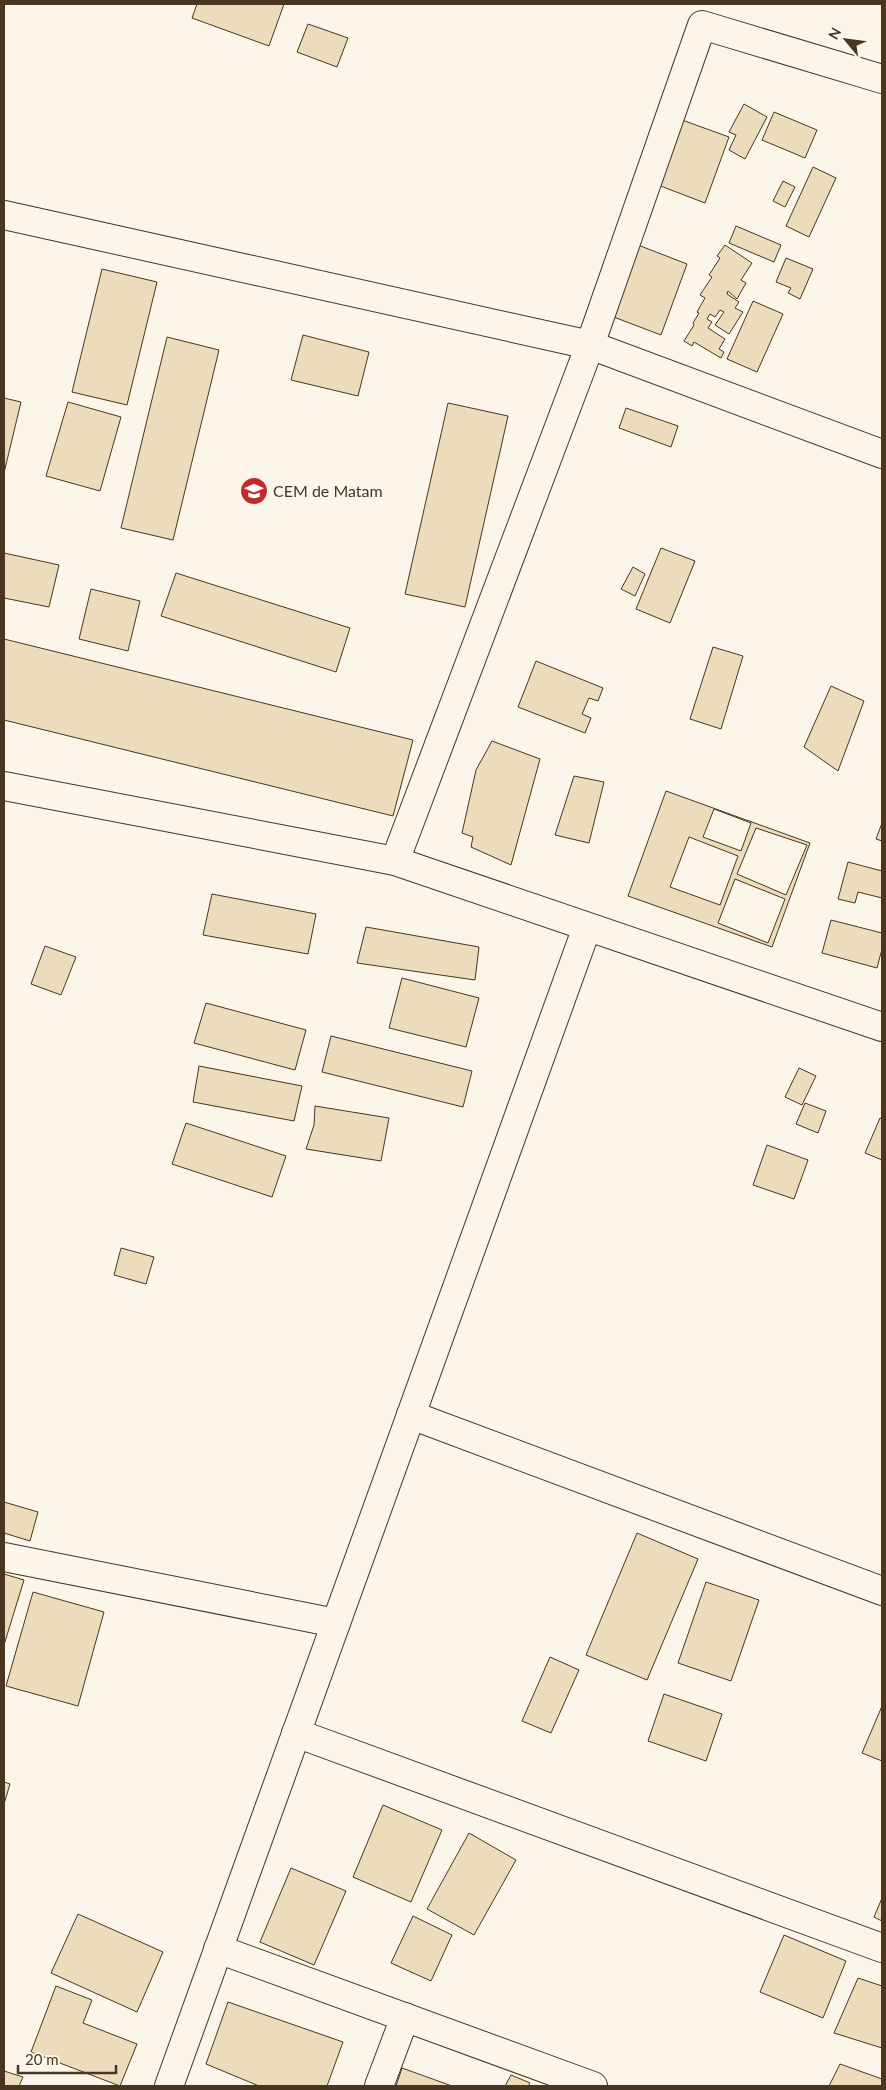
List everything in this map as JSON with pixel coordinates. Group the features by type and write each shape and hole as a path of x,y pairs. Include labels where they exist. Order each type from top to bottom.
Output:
{"street":[{"path":"395,861 590,345 702,25 882,79"},
{"path":"4,215 590,345 882,454"},
{"path":"4,786 395,861 882,1027"},
{"path":"168,2086 587,927"},
{"path":"411,1415 882,1590"},
{"path":"4,1557 336,1623"},
{"path":"296,1733 882,1948"},
{"path":"218,1949 593,2086"},
{"path":"379,2086 405,2017"}],"building":[{"path":"197,4 284,4 269,46 192,18"},
{"path":"308,24 348,38 337,67 297,52"},
{"path":"744,104 767,117 745,159 729,150 736,135 729,132"},
{"path":"774,112 817,130 805,158 762,140"},
{"path":"682,120 729,137 705,203 658,185"},
{"path":"813,167 836,178 809,237 786,226"},
{"path":"783,181 795,187 785,207 773,201"},
{"path":"736,226 781,245 774,262 729,243"},
{"path":"638,245 687,264 661,335 611,316"},
{"path":"725,245 752,263 741,280 746,283 737,299 728,291 727,294 739,302 735,308 743,312 729,334 715,325 724,312 720,310 715,317 710,314 707,319 712,322 708,328 725,339 719,349 724,352 721,358 694,342 692,346 684,341 694,325 693,323 699,313 697,312 705,298 700,295 712,277 709,275 720,258 717,256"},
{"path":"786,258 813,269 800,299 788,293 791,288 776,282"},
{"path":"102,269 157,282 127,405 72,392"},
{"path":"753,301 783,314 757,372 727,359"},
{"path":"303,335 369,352 358,396 291,380"},
{"path":"167,337 219,350 173,540 121,528"},
{"path":"4,398 21,402 4,473"},
{"path":"68,402 121,417 100,491 46,476"},
{"path":"448,403 508,416 465,607 405,594"},
{"path":"626,408 678,426 671,447 619,428"},
{"path":"661,548 695,561 670,623 636,609"},
{"path":"4,553 59,565 49,607 4,598"},
{"path":"633,567 645,574 635,596 621,589"},
{"path":"176,573 350,628 336,672 161,616"},
{"path":"91,589 140,601 128,651 79,639"},
{"path":"4,639 413,740 393,816 4,720"},
{"path":"713,647 743,656 721,729 690,719"},
{"path":"536,661 603,688 598,701 589,698 582,714 591,718 585,733 518,707"},
{"path":"831,686 864,701 838,771 804,747"},
{"path":"492,741 540,759 511,865 471,847 473,837 462,833 476,770"},
{"path":"574,776 604,782 589,843 555,835"},
{"path":"666,791 810,843 772,947 628,896","holes":["714,809 751,823 741,851 703,837","756,828 807,845 786,895 737,874","689,837 738,856 720,905 670,887","735,879 785,899 768,943 718,923"]},
{"path":"882,823 882,841 876,839"},
{"path":"848,862 882,871 882,898 858,892 855,903 838,899"},
{"path":"212,894 316,914 308,954 203,935"},
{"path":"831,920 882,933 882,949 877,968 822,953"},
{"path":"366,927 479,947 475,980 357,963"},
{"path":"45,946 76,957 61,995 31,984"},
{"path":"402,978 479,998 466,1047 389,1028"},
{"path":"206,1003 306,1030 295,1070 194,1043"},
{"path":"331,1036 472,1071 463,1107 322,1072"},
{"path":"199,1066 302,1086 294,1121 193,1102"},
{"path":"799,1068 816,1076 802,1105 785,1097"},
{"path":"805,1103 826,1111 818,1133 796,1124"},
{"path":"315,1106 389,1118 381,1161 306,1149 314,1125"},
{"path":"880,1118 882,1119 882,1160 865,1153"},
{"path":"186,1123 286,1156 272,1197 172,1164"},
{"path":"767,1145 808,1160 794,1199 753,1185"},
{"path":"121,1248 154,1257 146,1284 114,1275"},
{"path":"4,1502 38,1512 30,1541 4,1533"},
{"path":"637,1533 698,1559 647,1680 586,1655"},
{"path":"4,1574 24,1580 4,1645"},
{"path":"706,1582 759,1600 731,1681 678,1663"},
{"path":"33,1592 104,1612 78,1706 6,1686"},
{"path":"550,1657 579,1670 551,1733 522,1721"},
{"path":"664,1694 722,1714 706,1761 648,1741"},
{"path":"882,1706 882,1761 862,1753"},
{"path":"4,1782 10,1784 4,1804"},
{"path":"383,1805 442,1830 411,1902 353,1877"},
{"path":"469,1833 516,1860 474,1935 427,1909"},
{"path":"291,1868 346,1891 314,1965 260,1942"},
{"path":"882,1898 882,1921 874,1917"},
{"path":"78,1914 163,1952 137,2012 51,1973"},
{"path":"413,1916 452,1935 431,1981 391,1963"},
{"path":"784,1935 846,1961 823,2018 760,1992"},
{"path":"858,1978 882,1986 882,2048 834,2033"},
{"path":"56,1986 92,2000 83,2023 137,2044 120,2086 31,2052"},
{"path":"228,2002 343,2042 327,2086 259,2086 206,2064"},
{"path":"840,2064 882,2079 882,2086 829,2086"},
{"path":"402,2068 452,2086 396,2086"},
{"path":"4,2071 23,2077 19,2086 4,2086"},
{"path":"511,2075 530,2083 528,2086 505,2086"}],"place":[{"name":"CEM de Matam","path":"254,491"}]}
